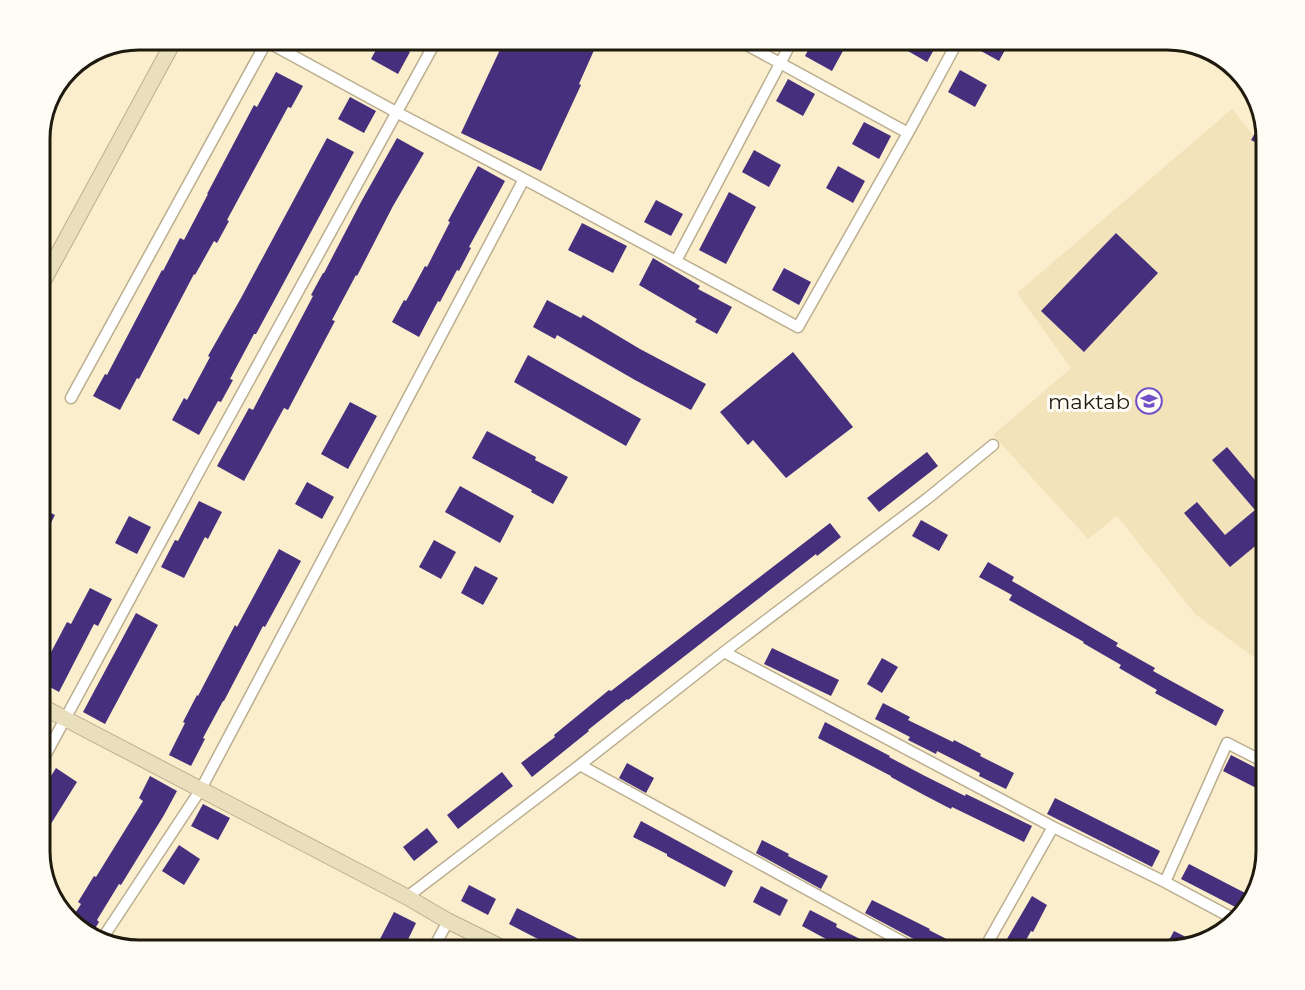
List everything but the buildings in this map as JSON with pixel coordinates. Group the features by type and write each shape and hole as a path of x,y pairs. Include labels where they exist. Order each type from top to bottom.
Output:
{"street":[{"path":"50,269 169,50"},
{"path":"71,398 261,50"},
{"path":"284,50 798,327 953,50"},
{"path":"50,746 431,50"},
{"path":"756,50 908,133"},
{"path":"676,261 787,50"},
{"path":"105,934 201,789 524,179"},
{"path":"407,897 724,651 919,505 993,445"},
{"path":"724,651 1053,827 1165,882 1227,916"},
{"path":"50,710 487,940"},
{"path":"1165,882 1227,743 1256,758"},
{"path":"580,765 899,940"},
{"path":"989,940 1053,827"},
{"path":"438,940 448,921"}],"shaded area":[{"name":"maktab","path":"1232,109 1256,138 1256,659 1195,614 1117,516 1088,539 993,435 1071,368 1017,293"}],"place":[{"name":"maktab","path":"1149,401"}]}
